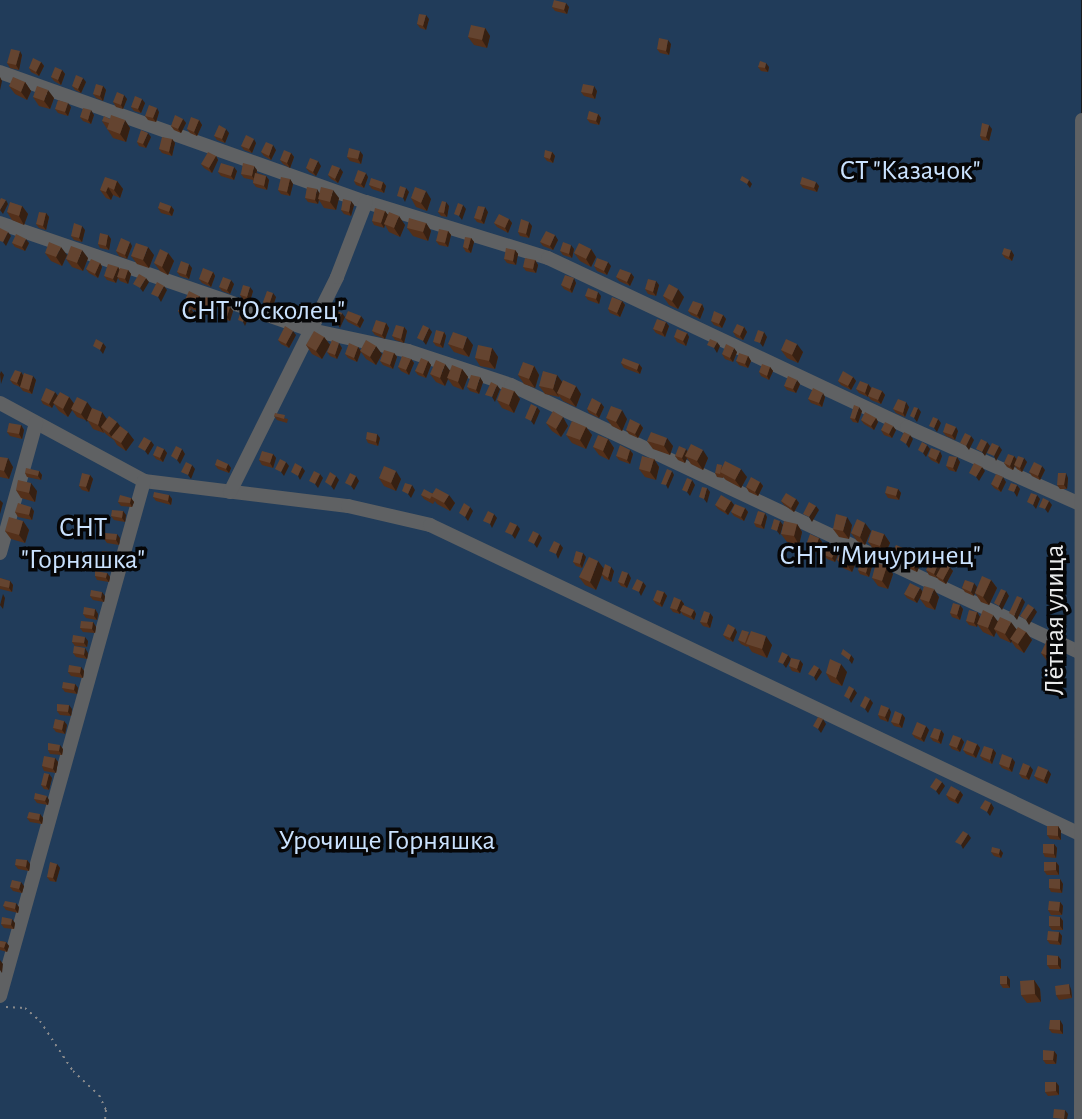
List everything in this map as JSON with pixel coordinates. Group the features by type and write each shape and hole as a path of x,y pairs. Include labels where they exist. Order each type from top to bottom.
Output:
{"street":[{"path":"0,72 366,202 548,258 907,427 1080,504"},
{"name":"Лётная улица","path":"1081,1119 1079,652 1082,120"},
{"path":"230,492 337,277 366,202"},
{"path":"0,223 311,330 408,351 511,386 1079,652"},
{"path":"0,403 144,481 348,506 430,525 1080,834"},
{"path":"0,553 36,424"},
{"path":"0,996 144,481"}],"path":[{"path":"0,1007 25,1008 40,1021 73,1071 100,1095 106,1110 105,1119"}],"green space":[{"path":"0,0 1081,0 1081,1119 0,1119"}],"building":[{"path":"554,0 566,3 564,10 552,7"},
{"path":"419,14 426,15 423,26 417,24"},
{"path":"471,25 485,28 482,40 468,37"},
{"path":"659,38 668,40 666,51 657,49"},
{"path":"11,49 20,51 16,65 7,63"},
{"path":"33,58 41,62 36,72 29,68"},
{"path":"760,61 766,63 765,68 758,67"},
{"path":"55,67 62,70 58,80 51,77"},
{"path":"76,75 83,78 78,89 72,86"},
{"path":"13,77 25,82 21,92 9,86"},
{"path":"96,84 103,86 100,96 93,94"},
{"path":"583,84 594,86 592,94 581,92"},
{"path":"37,86 48,90 44,101 33,97"},
{"path":"117,92 124,95 121,105 113,102"},
{"path":"135,96 142,99 138,109 131,107"},
{"path":"58,100 68,103 65,112 55,109"},
{"path":"149,105 157,108 153,118 145,116"},
{"path":"83,108 91,110 88,120 80,117"},
{"path":"589,111 598,114 596,121 587,119"},
{"path":"111,115 125,120 120,134 107,129 109,123 102,121 104,116 110,119"},
{"path":"175,115 183,119 178,129 171,126"},
{"path":"191,117 199,120 194,132 187,129"},
{"path":"982,123 989,125 986,137 980,136"},
{"path":"219,125 226,129 222,139 214,136"},
{"path":"141,130 148,133 143,144 137,142"},
{"path":"246,135 254,139 249,149 241,146"},
{"path":"162,137 172,139 169,152 159,149"},
{"path":"266,142 273,145 269,156 261,152"},
{"path":"349,148 360,151 358,159 347,157"},
{"path":"284,150 291,153 287,163 280,160"},
{"path":"545,150 552,152 550,159 544,157"},
{"path":"208,152 216,156 209,168 201,164"},
{"path":"310,158 318,161 313,172 306,168"},
{"path":"221,163 234,167 231,176 218,172"},
{"path":"243,163 254,166 252,176 241,174"},
{"path":"332,165 340,168 335,179 328,175"},
{"path":"358,170 366,173 361,184 354,181"},
{"path":"255,173 266,176 264,186 253,183"},
{"path":"742,176 749,180 747,184 740,180"},
{"path":"105,177 117,181 114,190 108,187 106,192 100,190"},
{"path":"281,177 290,179 287,192 278,190"},
{"path":"802,177 816,182 814,188 800,184"},
{"path":"371,178 383,182 381,189 369,185"},
{"path":"400,186 406,188 403,198 397,196"},
{"path":"307,187 317,189 315,200 305,198"},
{"path":"321,187 333,190 330,202 318,199"},
{"path":"415,187 426,191 421,203 411,198"},
{"path":"343,199 351,201 349,212 341,210"},
{"path":"0,200 6,200 0,210"},
{"path":"442,201 446,202 444,213 438,212"},
{"path":"10,202 22,206 19,216 7,212"},
{"path":"160,202 171,206 169,212 158,208"},
{"path":"458,203 463,205 459,216 454,214"},
{"path":"478,206 485,207 481,220 474,218"},
{"path":"375,208 385,211 381,223 372,221"},
{"path":"39,212 46,213 43,226 36,224"},
{"path":"389,212 399,216 394,228 384,224"},
{"path":"499,214 509,219 505,228 494,223"},
{"path":"409,218 426,223 423,232 407,228"},
{"path":"521,219 529,222 526,234 518,232"},
{"path":"74,223 82,226 79,238 71,236"},
{"path":"0,228 8,232 3,242 0,241"},
{"path":"439,229 448,231 445,243 436,241"},
{"path":"546,231 555,235 550,246 540,242"},
{"path":"100,233 108,235 106,246 98,244"},
{"path":"16,234 26,239 22,247 12,243"},
{"path":"465,237 471,238 468,249 463,247"},
{"path":"121,238 130,242 125,255 116,251"},
{"path":"49,242 61,247 56,257 45,253"},
{"path":"563,242 571,245 569,254 560,251"},
{"path":"136,243 148,247 143,260 131,256"},
{"path":"579,243 591,249 586,259 574,253"},
{"path":"71,246 82,250 77,263 66,259"},
{"path":"506,248 515,250 513,261 504,259"},
{"path":"1004,248 1011,250 1009,257 1002,254"},
{"path":"160,249 168,253 162,267 154,263"},
{"path":"525,258 535,260 533,269 523,267"},
{"path":"597,258 608,262 604,271 594,266"},
{"path":"91,259 100,263 95,274 86,269"},
{"path":"181,261 189,264 186,275 177,272"},
{"path":"108,264 118,267 113,279 104,276"},
{"path":"120,268 128,270 125,279 117,277"},
{"path":"203,268 213,272 208,283 199,279"},
{"path":"620,269 631,273 627,282 616,277"},
{"path":"139,274 146,278 140,288 133,284"},
{"path":"565,275 574,278 570,289 561,285"},
{"path":"223,277 231,280 227,290 219,287"},
{"path":"648,279 656,281 653,292 645,289"},
{"path":"157,282 164,286 158,297 151,294"},
{"path":"669,284 678,289 672,301 663,296"},
{"path":"243,285 250,287 247,297 240,295"},
{"path":"588,288 598,292 596,299 585,296"},
{"path":"189,291 199,296 194,307 184,302"},
{"path":"267,291 273,293 269,305 263,302"},
{"path":"206,297 215,301 209,313 200,309"},
{"path":"612,297 622,301 617,313 608,309"},
{"path":"693,301 702,304 697,315 688,311"},
{"path":"310,303 314,305 309,317 299,313 301,308 307,310"},
{"path":"182,305 191,309 187,315 178,311"},
{"path":"223,305 230,307 227,317 220,315"},
{"path":"241,311 246,313 243,322 238,320"},
{"path":"337,311 342,313 337,323 331,321"},
{"path":"348,311 361,316 357,324 345,318"},
{"path":"714,311 723,315 719,324 711,321"},
{"path":"657,319 666,322 662,332 653,329"},
{"path":"376,320 386,323 382,335 372,331"},
{"path":"737,324 744,327 740,336 733,332"},
{"path":"396,325 404,327 401,339 392,336"},
{"path":"423,325 429,328 423,341 417,338"},
{"path":"285,326 293,331 286,344 278,340"},
{"path":"677,329 687,333 683,341 674,337"},
{"path":"436,330 444,332 440,344 433,342"},
{"path":"758,330 764,332 760,343 754,341"},
{"path":"314,331 324,337 316,351 306,345"},
{"path":"453,332 467,337 463,349 448,344"},
{"path":"96,339 103,343 100,350 93,346"},
{"path":"710,339 717,342 714,348 707,345"},
{"path":"786,339 797,344 792,355 781,350"},
{"path":"332,340 339,343 335,355 327,352"},
{"path":"366,340 376,346 370,357 360,351"},
{"path":"349,343 358,347 354,358 345,354"},
{"path":"726,344 734,348 730,358 722,354"},
{"path":"478,345 492,348 489,361 475,358"},
{"path":"384,350 394,353 390,365 380,361"},
{"path":"739,353 748,356 745,364 736,361"},
{"path":"402,356 411,359 406,370 398,367"},
{"path":"421,358 428,361 423,374 415,371"},
{"path":"623,358 639,364 637,370 621,363"},
{"path":"436,360 445,364 440,378 430,374"},
{"path":"523,362 534,366 529,379 518,375"},
{"path":"762,364 770,367 767,376 759,372"},
{"path":"452,365 462,369 458,382 447,378"},
{"path":"15,370 21,372 17,383 10,380"},
{"path":"543,371 557,375 553,389 539,386"},
{"path":"843,371 853,377 848,386 838,381"},
{"path":"24,373 33,376 29,390 20,387"},
{"path":"471,375 480,377 476,390 467,387"},
{"path":"788,376 797,380 793,389 784,386"},
{"path":"563,380 576,386 570,399 557,393"},
{"path":"860,381 868,384 865,393 856,389"},
{"path":"491,382 497,385 492,397 485,395"},
{"path":"502,387 514,391 509,405 497,400"},
{"path":"872,387 882,391 878,400 868,396"},
{"path":"46,388 55,392 49,404 41,400"},
{"path":"813,388 823,393 819,403 808,399"},
{"path":"60,392 69,397 63,409 53,403"},
{"path":"77,397 87,402 81,414 71,409"},
{"path":"592,398 601,403 596,414 587,409"},
{"path":"898,399 906,402 903,413 893,409"},
{"path":"531,404 537,407 531,421 525,418"},
{"path":"854,405 859,407 855,419 850,418"},
{"path":"611,406 622,410 616,422 606,418"},
{"path":"914,407 918,408 914,418 910,416"},
{"path":"92,408 102,412 98,425 87,420"},
{"path":"553,411 563,417 556,429 546,423"},
{"path":"865,412 876,418 871,426 861,420"},
{"path":"275,413 285,415 284,419 274,416"},
{"path":"109,416 117,422 109,433 101,427"},
{"path":"933,417 938,419 934,428 929,426"},
{"path":"630,419 640,424 635,434 626,430"},
{"path":"572,421 586,427 580,440 566,435"},
{"path":"885,422 893,426 889,434 881,430"},
{"path":"9,423 21,425 19,434 7,432"},
{"path":"946,423 956,427 952,435 943,432"},
{"path":"120,426 128,432 121,443 111,437"},
{"path":"367,432 377,434 376,442 366,439"},
{"path":"651,432 667,438 664,446 647,441"},
{"path":"904,432 910,435 906,444 900,440"},
{"path":"965,433 971,436 966,446 960,443"},
{"path":"598,435 608,439 603,451 593,447"},
{"path":"144,437 151,441 145,451 138,447"},
{"path":"981,439 987,442 982,452 976,449"},
{"path":"922,442 927,445 923,453 918,450"},
{"path":"992,443 999,446 994,456 987,453"},
{"path":"691,444 703,450 697,461 685,456"},
{"path":"620,445 630,450 627,460 616,456"},
{"path":"157,446 164,449 160,458 153,455"},
{"path":"176,446 182,449 177,460 171,456"},
{"path":"679,446 686,449 682,458 675,456"},
{"path":"931,448 940,451 936,460 928,456"},
{"path":"262,451 273,454 270,463 259,460"},
{"path":"1008,454 1014,456 1010,466 1004,463"},
{"path":"642,456 654,459 650,472 639,469"},
{"path":"949,456 957,457 953,468 946,466"},
{"path":"1018,456 1024,458 1020,468 1014,465"},
{"path":"0,457 8,458 4,471 0,470"},
{"path":"217,459 228,464 226,469 215,465"},
{"path":"280,459 286,462 281,472 275,469"},
{"path":"725,461 741,469 735,480 720,472"},
{"path":"186,462 192,465 188,475 181,472"},
{"path":"1034,462 1042,466 1038,476 1029,472"},
{"path":"295,463 302,467 298,476 291,472"},
{"path":"974,463 982,467 976,477 969,473"},
{"path":"717,464 722,465 720,474 715,473"},
{"path":"384,466 396,471 391,483 379,478"},
{"path":"26,468 39,471 38,476 25,473"},
{"path":"667,469 672,471 666,485 661,484"},
{"path":"314,471 320,474 315,484 309,481"},
{"path":"330,472 336,476 331,486 325,482"},
{"path":"82,473 90,475 86,487 79,486"},
{"path":"350,473 356,476 351,486 345,483"},
{"path":"1058,473 1066,473 1064,485 1057,485"},
{"path":"996,474 1003,477 998,488 991,484"},
{"path":"751,477 760,482 755,492 746,487"},
{"path":"687,478 692,480 687,492 682,490"},
{"path":"18,480 31,483 29,493 16,490"},
{"path":"405,483 412,485 408,494 402,491"},
{"path":"1011,483 1017,485 1014,492 1008,490"},
{"path":"887,486 898,489 896,496 885,493"},
{"path":"702,487 707,488 704,499 699,497"},
{"path":"436,488 449,495 444,503 431,496"},
{"path":"424,489 433,494 430,499 421,495"},
{"path":"154,492 169,495 168,501 153,497"},
{"path":"786,493 796,499 791,508 781,501"},
{"path":"1031,493 1037,495 1033,505 1027,502"},
{"path":"120,495 131,498 130,503 118,502"},
{"path":"721,495 731,501 725,511 715,505"},
{"path":"1043,498 1049,501 1045,509 1039,507"},
{"path":"809,502 816,506 809,517 803,514"},
{"path":"18,503 31,507 29,515 15,512"},
{"path":"464,503 470,507 465,517 459,513"},
{"path":"735,504 745,508 741,517 731,512"},
{"path":"112,510 123,511 122,518 111,516"},
{"path":"488,511 494,514 490,524 483,521"},
{"path":"758,511 765,513 761,525 754,523"},
{"path":"836,514 847,517 843,531 833,529"},
{"path":"9,517 23,521 19,535 5,531"},
{"path":"774,519 780,521 777,531 771,529"},
{"path":"857,519 865,523 860,537 851,533"},
{"path":"784,521 797,524 794,536 781,534"},
{"path":"510,522 517,525 512,535 505,532"},
{"path":"872,530 884,534 880,546 868,542"},
{"path":"533,531 539,534 534,544 528,541"},
{"path":"105,533 117,534 116,540 104,539"},
{"path":"810,534 819,538 815,549 806,545"},
{"path":"554,541 560,544 556,554 549,551"},
{"path":"828,544 837,548 832,558 824,555"},
{"path":"896,545 903,548 898,558 891,555"},
{"path":"843,546 852,550 846,563 837,560"},
{"path":"102,551 113,552 112,559 101,557"},
{"path":"576,551 583,553 580,564 573,562"},
{"path":"910,555 918,559 914,568 905,564"},
{"path":"589,557 598,561 590,582 579,577"},
{"path":"861,559 869,562 866,573 858,570"},
{"path":"931,559 939,562 934,574 926,570"},
{"path":"876,563 887,566 882,581 872,578"},
{"path":"943,563 950,567 943,580 936,576"},
{"path":"605,564 611,567 608,578 602,574"},
{"path":"95,571 107,573 106,578 95,576"},
{"path":"622,571 628,573 624,584 618,582"},
{"path":"982,576 991,580 983,597 975,593"},
{"path":"0,578 10,581 9,588 0,586"},
{"path":"637,579 643,582 639,592 632,589"},
{"path":"965,580 974,583 971,592 962,588"},
{"path":"910,583 920,588 914,599 904,594"},
{"path":"924,586 934,589 929,602 920,599"},
{"path":"1001,589 1006,591 999,606 994,603"},
{"path":"91,590 102,592 101,598 90,596"},
{"path":"657,590 664,592 660,603 653,600"},
{"path":"1017,596 1022,598 1014,616 1009,613"},
{"path":"674,597 681,600 677,610 670,608"},
{"path":"953,603 960,605 957,615 950,613"},
{"path":"1028,604 1034,608 1026,620 1020,616"},
{"path":"683,605 694,610 691,616 680,611"},
{"path":"84,607 95,609 94,616 83,614"},
{"path":"969,610 977,612 974,623 966,621"},
{"path":"983,610 993,615 988,628 977,624"},
{"path":"704,611 710,613 707,623 700,622"},
{"path":"1000,617 1011,622 1005,634 994,629"},
{"path":"81,621 93,622 92,629 80,628"},
{"path":"728,624 735,628 730,638 723,635"},
{"path":"1018,627 1026,632 1018,644 1010,639"},
{"path":"742,630 749,632 745,643 738,640"},
{"path":"751,631 766,636 762,649 746,644"},
{"path":"73,635 85,637 84,643 72,642"},
{"path":"1047,640 1060,647 1055,659 1041,653"},
{"path":"74,646 85,648 84,655 73,653"},
{"path":"843,649 851,655 849,660 841,654"},
{"path":"782,652 788,655 783,664 778,662"},
{"path":"791,658 800,660 797,669 789,666"},
{"path":"830,659 841,664 836,678 826,673"},
{"path":"69,665 81,667 80,673 68,672"},
{"path":"814,665 819,668 814,677 808,674"},
{"path":"63,682 75,684 74,690 62,688"},
{"path":"849,686 854,689 849,699 844,696"},
{"path":"865,696 870,699 865,709 860,706"},
{"path":"57,704 69,705 68,712 57,711"},
{"path":"881,705 889,708 885,717 878,715"},
{"path":"895,711 902,714 899,724 891,722"},
{"path":"818,717 823,719 818,729 813,726"},
{"path":"55,719 64,721 62,730 53,728"},
{"path":"917,722 926,726 921,738 912,734"},
{"path":"934,728 941,730 938,740 930,737"},
{"path":"953,735 961,738 957,748 949,745"},
{"path":"967,740 977,744 973,754 963,750"},
{"path":"48,743 60,745 59,751 48,750"},
{"path":"984,746 993,749 990,760 980,756"},
{"path":"1002,754 1012,758 1009,768 999,764"},
{"path":"44,756 55,758 53,769 42,766"},
{"path":"1023,763 1030,766 1026,776 1019,774"},
{"path":"1038,766 1048,770 1044,780 1034,776"},
{"path":"44,773 49,774 46,786 41,785"},
{"path":"936,778 942,782 936,791 930,787"},
{"path":"951,786 960,791 955,800 946,795"},
{"path":"35,793 47,796 45,801 34,799"},
{"path":"985,800 991,803 987,812 980,808"},
{"path":"29,812 40,814 39,820 27,818"},
{"path":"1047,826 1058,826 1058,836 1047,835"},
{"path":"963,831 968,834 961,845 955,842"},
{"path":"1043,844 1054,844 1054,854 1043,853"},
{"path":"992,847 1000,849 999,854 991,852"},
{"path":"16,859 27,860 26,867 15,865"},
{"path":"50,862 57,864 53,878 47,877"},
{"path":"1044,862 1056,862 1056,870 1044,871"},
{"path":"1049,879 1060,879 1060,889 1049,888"},
{"path":"12,880 21,882 19,889 10,887"},
{"path":"5,901 16,903 15,909 3,906"},
{"path":"1049,901 1060,902 1059,911 1048,910"},
{"path":"1049,916 1060,917 1060,926 1049,926"},
{"path":"2,917 12,919 11,925 1,924"},
{"path":"1048,931 1059,932 1058,941 1047,940"},
{"path":"0,941 6,942 4,948 0,947"},
{"path":"1047,955 1058,956 1058,965 1047,965"},
{"path":"1000,976 1007,976 1007,984 1000,984"},
{"path":"1034,980 1035,994 1021,995 1020,981"},
{"path":"1069,984 1070,994 1056,995 1055,986"},
{"path":"1050,1020 1060,1020 1060,1030 1049,1029"},
{"path":"1043,1050 1054,1051 1053,1060 1043,1060"},
{"path":"1045,1082 1056,1082 1056,1091 1045,1092"},
{"path":"1054,1109 1065,1110 1064,1119 1053,1118"}],"park label":[{"name":"СТ \"Казачок\"","path":"910,171"},
{"name":"СНТ \"Осколец\"","path":"263,311"},
{"name":"СНТ \"Горняшка\"","path":"83,544"},
{"name":"СНТ \"Мичуринец\"","path":"880,556"},
{"name":"Урочище Горняшка","path":"387,841"}]}
